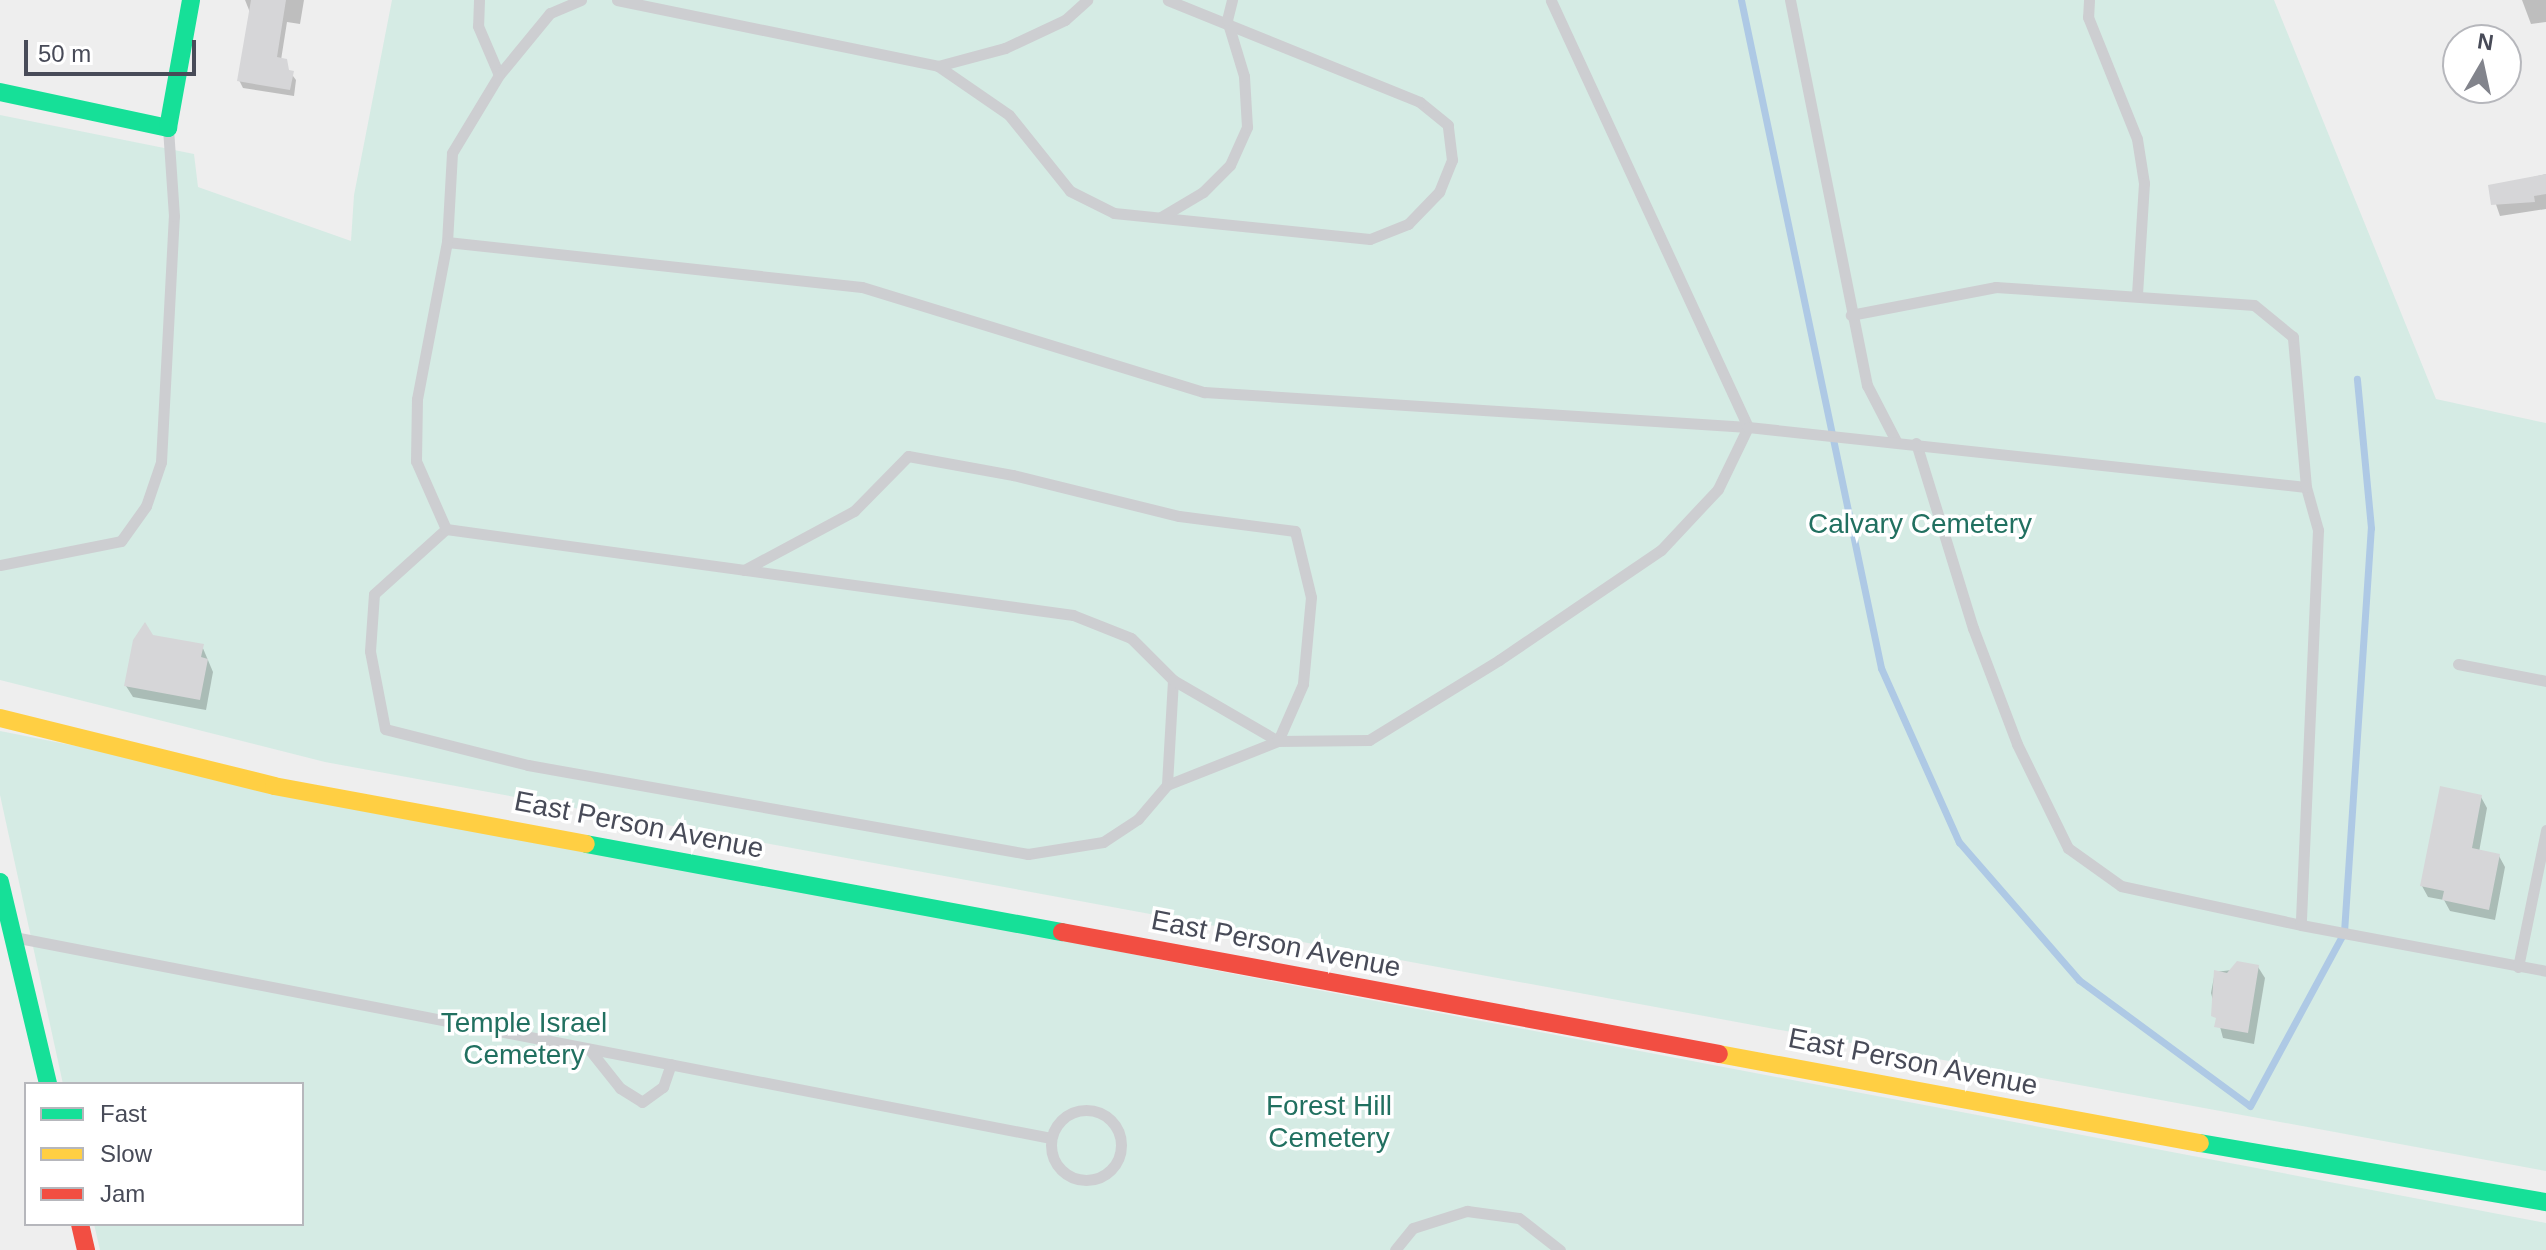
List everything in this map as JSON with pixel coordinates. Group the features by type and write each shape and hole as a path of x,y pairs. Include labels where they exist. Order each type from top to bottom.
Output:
{"street":[{"path":"0,92 168,128 191,0"},
{"name":"East Person Avenue","path":"0,718 274,786 2259,1155 2546,1202"},
{"path":"0,882 48,1082"},
{"path":"80,1226 86,1250"}],"lane":[{"path":"479,0 478,26 499,75"},
{"path":"446,529 416,461 417,399 447,242 452,153 499,75 550,13 581,0"},
{"path":"617,0 938,66 1009,115 1070,191 1114,213 1370,239 1408,224 1439,192 1452,160 1448,125 1420,102 1227,20 1168,0"},
{"path":"938,66 1005,48 1065,20 1087,0"},
{"path":"1160,218 1203,192 1230,165 1247,127 1244,76 1227,20 1232,0"},
{"path":"1551,0 1748,427"},
{"path":"1790,0 1867,385 1896,441"},
{"path":"2089,0 2088,17 2137,139 2144,183 2137,295"},
{"path":"0,565 121,541 146,506 161,462 174,216 168,128"},
{"path":"447,242 862,287 1204,392 1803,431 2306,487"},
{"path":"1851,315 1996,287 2254,305 2293,337 2306,487 2318,530 2301,925"},
{"path":"1278,741 1173,680 1131,638 1073,615 446,529 374,594 370,651 385,729 528,765 1028,854 1103,842 1138,819 1167,785 1278,741 1369,740 1499,660 1661,550 1718,489 1748,427"},
{"path":"1916,443 1973,628 2017,744 2068,848 2121,886 2301,925 2546,971"},
{"path":"744,570 854,511 908,456 1013,475 1179,516 1295,531 1311,597 1303,684 1278,741"},
{"path":"2458,664 2546,681"},
{"path":"1167,785 1173,680"},
{"path":"2518,967 2546,830"},
{"path":"13,937 1051,1138"},
{"path":"589,1049 620,1088 642,1102 663,1087 671,1064"},
{"path":"1086,1109 1109,1117 1117,1126 1121,1151 1105,1175 1081,1180 1055,1161 1051,1138 1063,1117 1086,1109"},
{"path":"1395,1250 1413,1228 1467,1211 1519,1218 1560,1250"}],"green space":[{"name":"Calvary Cemetery","path":"392,0 2274,0 2436,399 2546,423 2546,1171 325,762 0,680 0,115 194,154 198,187 351,241 354,195"},
{"name":"Temple Israel Cemetery","path":"0,731 1223,972 2546,1223 2546,1250 100,1250 94,1226 304,1226 304,1082 63,1082 0,795"}],"building":[{"path":"251,0 286,0 277,57 287,59 289,70 294,71 290,90 237,81"},
{"path":"2546,174 2546,194 2534,196 2535,202 2491,205 2488,185"},
{"path":"145,622 153,635 204,644 201,657 208,659 200,700 124,686 133,640"},
{"path":"2440,786 2482,795 2472,848 2500,854 2489,910 2442,900 2444,891 2420,886"},
{"path":"2237,961 2259,965 2248,1033 2214,1027 2216,1018 2211,1016 2214,970 2227,973"}],"waterway":[{"path":"1741,0 1881,668 1959,842 2079,980 2250,1106 2344,932 2371,528 2357,379"}],"traffic: fast":[{"path":"0,92 168,128 191,0"},
{"path":"586,844 1062,932"},
{"path":"0,882 48,1082"},
{"path":"2200,1143 2546,1202"}],"traffic: slow":[{"path":"0,718 274,786 586,844"},
{"path":"1719,1054 2200,1143"}],"traffic: jam":[{"path":"1062,932 1719,1054"},
{"path":"80,1226 86,1250"}],"park label":[{"name":"Forest Hill Cemetery","path":"1329,1122"}]}
